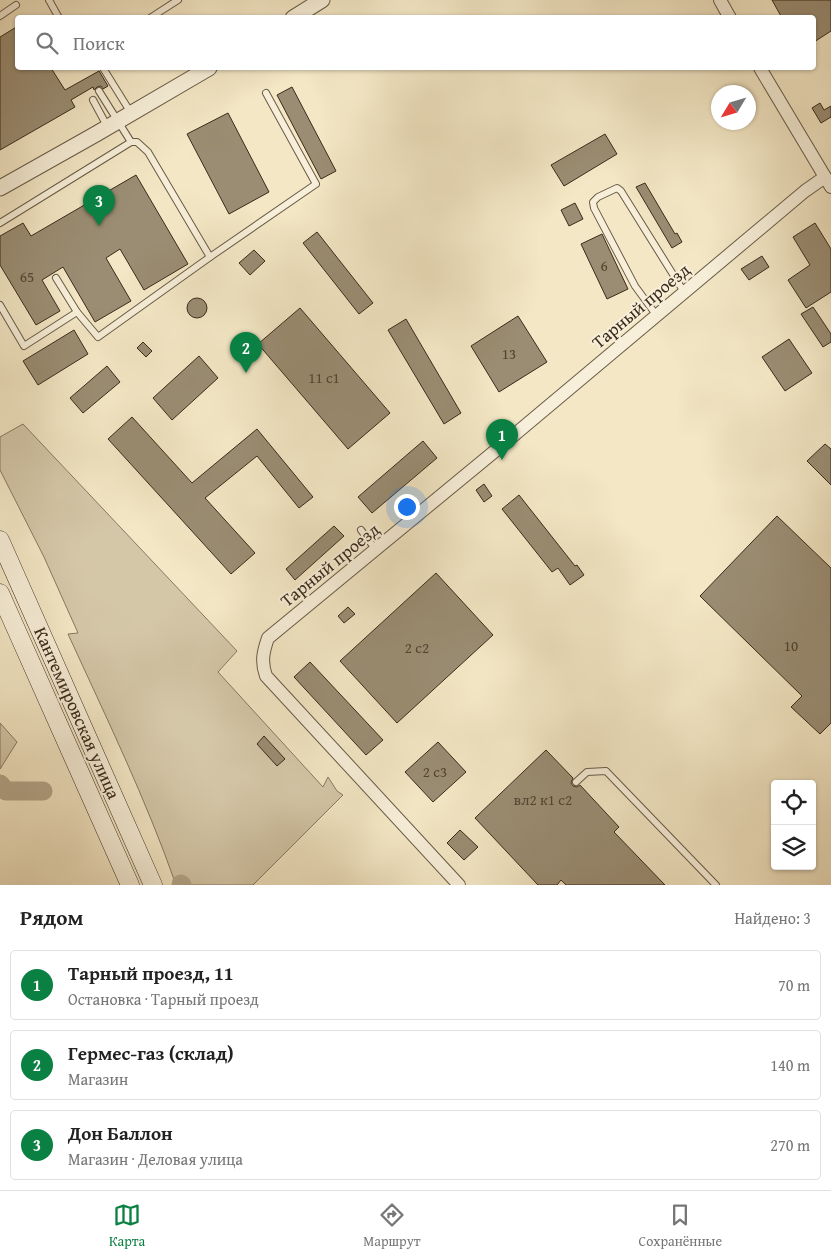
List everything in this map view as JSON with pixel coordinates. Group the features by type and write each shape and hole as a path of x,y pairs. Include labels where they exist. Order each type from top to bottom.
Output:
{"main road":[{"name":"Кантемировская улица","path":"0,540 154,885"},
{"name":"Кантемировская улица","path":"0,593 130,885"}],"street":[{"path":"298,15 322,0"},
{"path":"720,0 728,15"},
{"path":"0,188 206,70"},
{"path":"761,70 828,182"},
{"name":"Тарный проезд","path":"459,885 266,676 262,666 263,651 268,638 805,191 828,182"}],"lane":[{"path":"49,0 57,15"},
{"path":"155,15 178,0"},
{"path":"0,16 16,6"},
{"path":"104,70 131,114"},
{"path":"99,92 113,124"},
{"path":"56,278 77,312 98,337 316,184 266,93"},
{"path":"93,100 131,142"},
{"path":"0,223 131,142 137,142 148,152 210,257"},
{"path":"657,316 636,286 594,208 593,202 598,197 617,188 622,191 684,292"},
{"path":"0,305 24,346 77,312"},
{"path":"361,530 376,550"},
{"path":"576,782 587,772 606,771 716,885"}],"shaded area":[{"path":"23,424 237,651 218,672 323,787 328,777 337,791 343,795 253,885 176,885 139,790 68,634 78,633 44,557 0,470 0,437"},
{"path":"0,723 17,742 0,769"}],"building":[{"path":"772,0 831,0 831,31 816,41 816,15 780,15"},
{"path":"15,28 15,70 52,70 65,90 99,71 108,86 103,89 101,86 97,87 94,90 93,87 71,100 75,107 0,150 0,37"},
{"path":"292,87 336,171 321,179 277,95"},
{"path":"820,103 824,110 831,106 831,117 821,123 812,108"},
{"path":"228,113 269,192 229,214 187,134"},
{"path":"605,134 617,154 564,186 551,165"},
{"path":"136,175 188,264 144,290 120,249 106,258 131,301 95,322 63,267 42,280 60,311 36,325 0,265 0,236 23,223 31,236"},
{"path":"645,183 675,234 677,233 682,242 672,248 636,187"},
{"path":"575,203 583,219 569,226 561,210"},
{"path":"815,223 831,249 831,292 806,308 788,280 810,265 793,237"},
{"path":"317,232 373,303 359,314 303,243"},
{"path":"602,234 628,289 607,299 581,244"},
{"path":"254,250 265,261 250,275 239,263"},
{"path":"762,256 769,267 749,280 741,269"},
{"path":"197,298 204,301 207,308 204,315 197,318 190,315 187,308 190,301"},
{"path":"813,307 831,334 831,342 823,347 801,314"},
{"path":"300,308 390,413 348,449 258,344"},
{"path":"518,316 547,362 499,392 471,346"},
{"path":"406,319 461,413 444,424 388,330"},
{"path":"74,330 88,354 38,385 23,361"},
{"path":"789,339 812,373 785,391 762,357"},
{"path":"143,342 152,351 146,357 137,348"},
{"path":"199,356 218,378 172,420 153,398"},
{"path":"107,366 120,382 83,413 70,398"},
{"path":"132,417 192,483 257,429 313,497 299,508 257,456 205,498 255,553 231,574 108,439"},
{"path":"423,441 437,458 372,513 358,497"},
{"path":"825,444 831,449 831,485 807,461"},
{"path":"484,484 492,496 484,502 476,490"},
{"path":"519,495 584,575 570,585 558,568 552,572 502,509"},
{"path":"777,516 831,568 831,723 820,734 791,707 802,696 700,596"},
{"path":"334,526 344,536 295,580 286,569"},
{"path":"436,573 493,635 397,723 340,661"},
{"path":"348,607 355,614 344,623 338,616"},
{"path":"310,662 383,740 366,755 294,677"},
{"path":"264,736 285,759 277,766 257,744"},
{"path":"438,742 466,772 433,802 405,772"},
{"path":"546,750 573,778 571,783 573,786 577,787 580,785 619,827 614,832 665,885 566,885 561,880 557,885 538,885 475,818"},
{"path":"460,830 478,847 464,860 447,843"}],"waterway":[{"path":"0,784 6,791 43,791"}],"place":[{"name":"Дон Баллон","path":"99,226"},
{"name":"Гермес-газ (склад)","path":"246,373"},
{"name":"Тарный проезд, 11","path":"502,460"}]}
